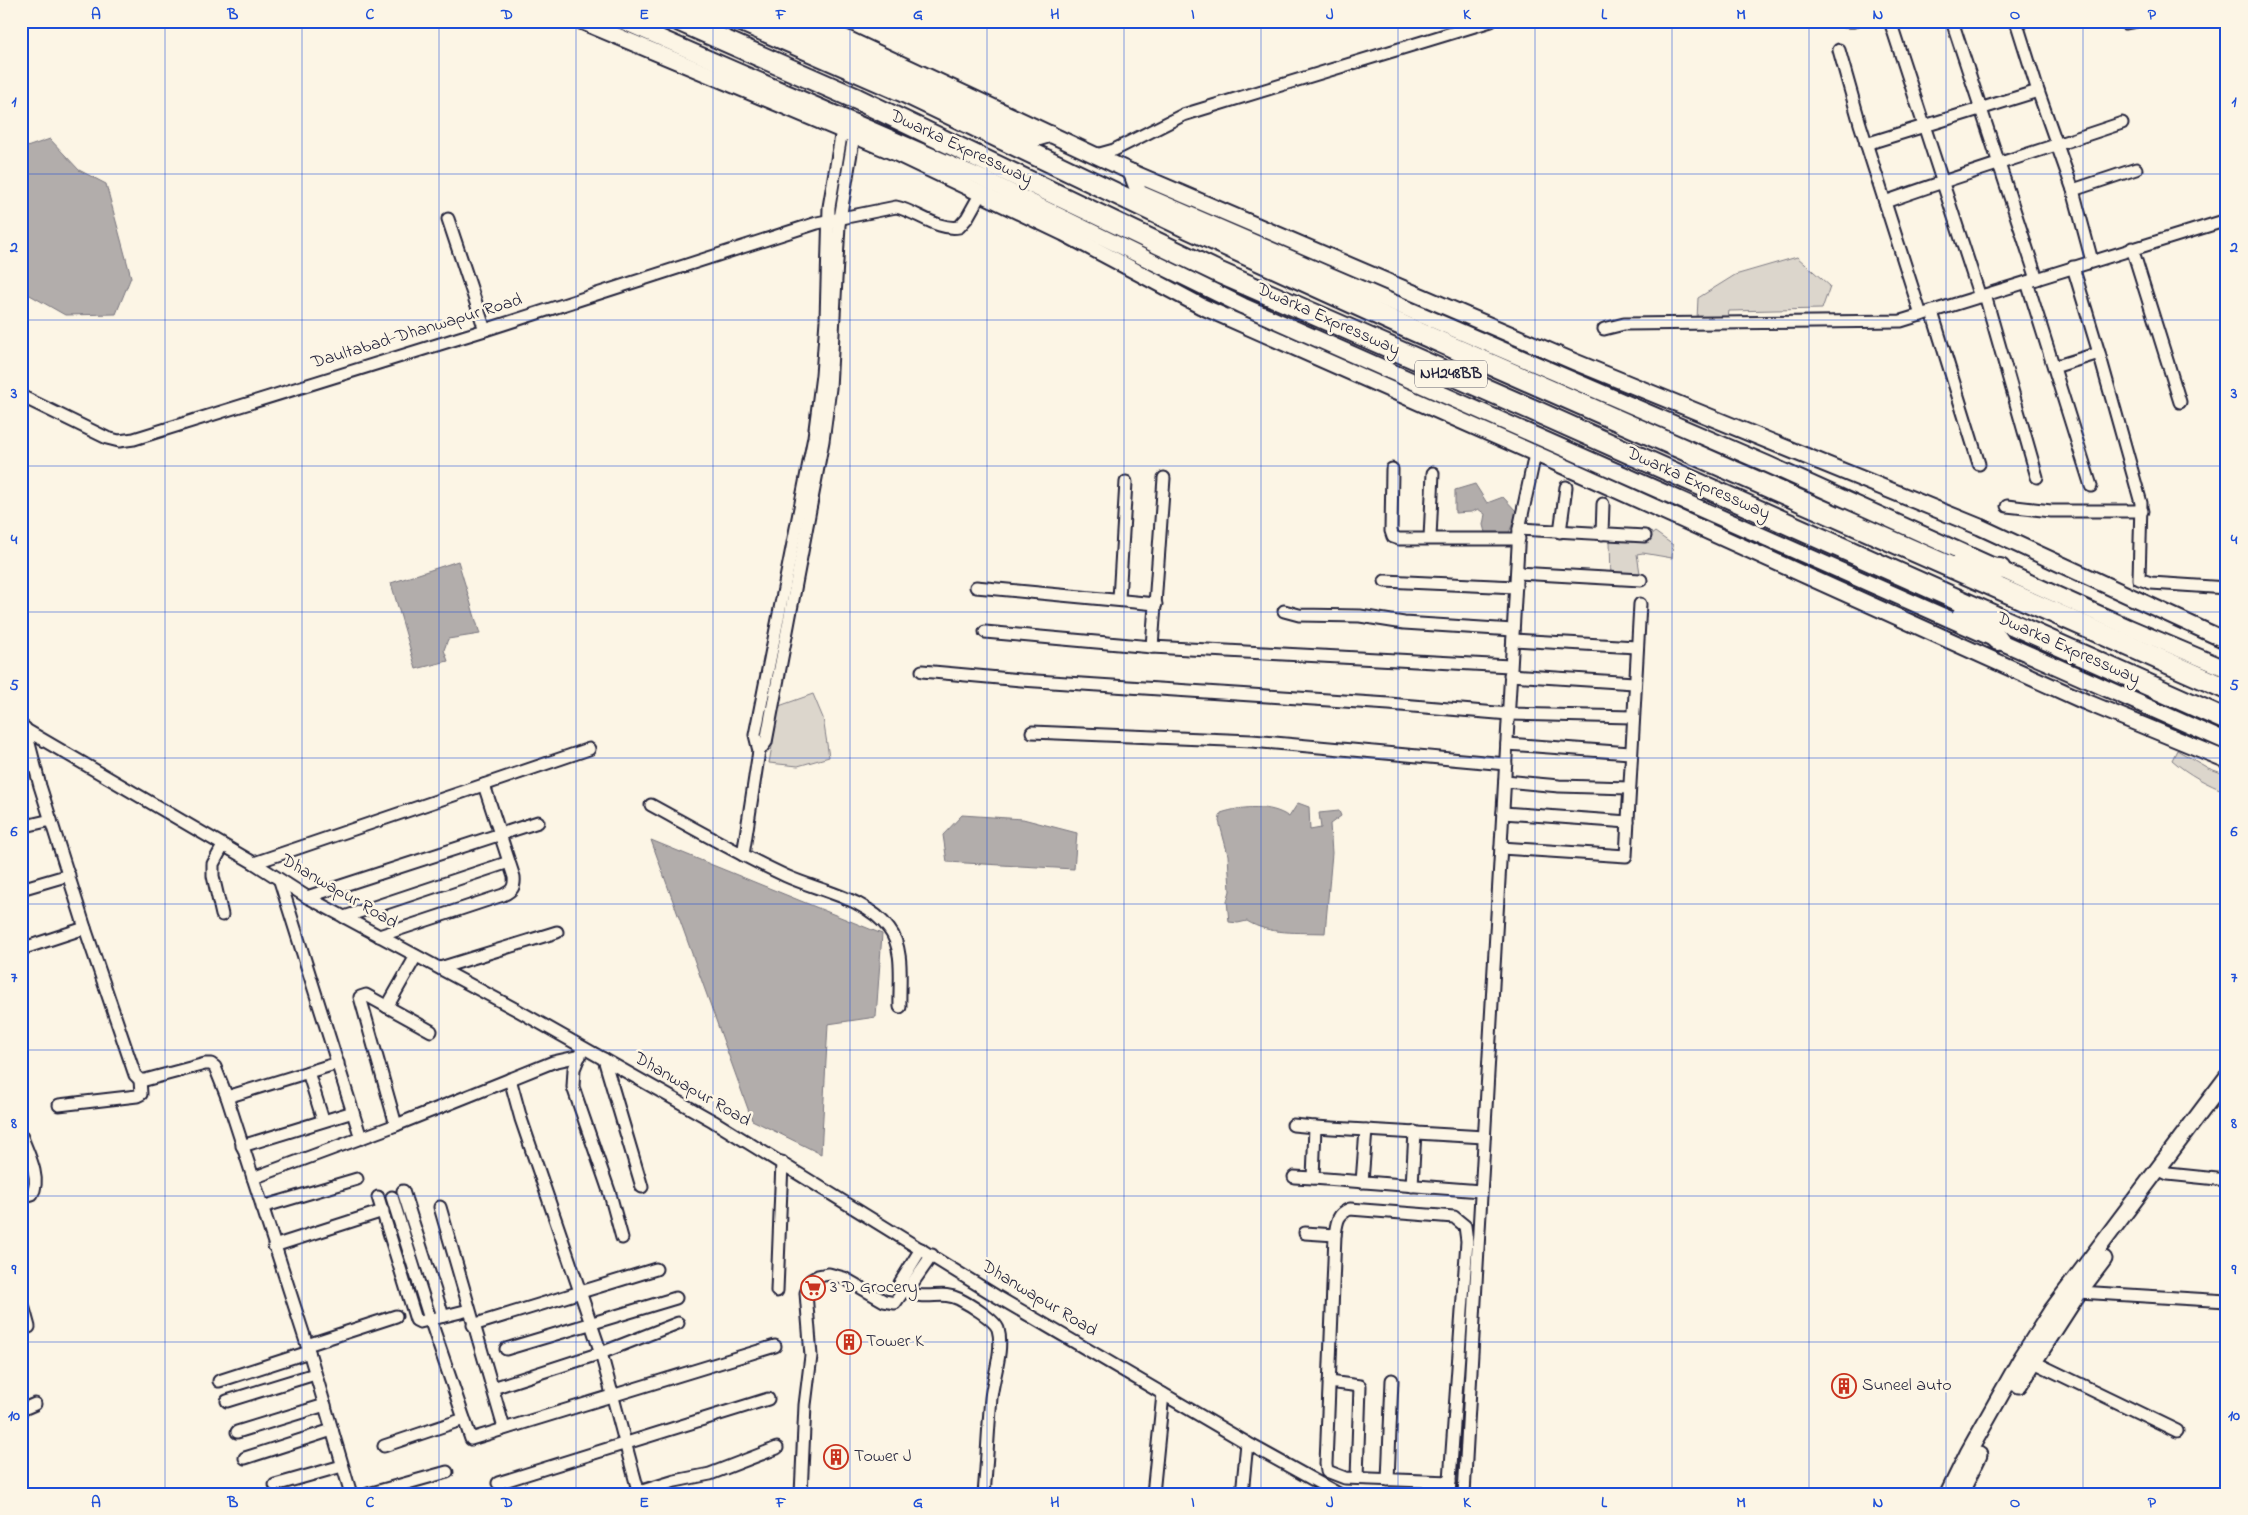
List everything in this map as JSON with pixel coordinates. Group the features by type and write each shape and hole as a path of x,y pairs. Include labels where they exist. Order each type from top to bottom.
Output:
{"highway":[{"name":"Dwarka Expressway","path":"680,21 857,99 1220,273 1627,452 2227,720"},
{"name":"Dwarka Expressway","path":"742,21 902,91 1217,242 2227,689"},
{"path":"1834,515 1850,511 1973,567 2000,569"},
{"path":"1820,539 1844,559 1983,625 1998,640"}],"street":[{"path":"582,21 894,152 1064,233 1201,306 2086,702 2227,760"},
{"path":"622,21 982,178 1243,306 2227,742"},
{"path":"776,21 1031,140 1051,134"},
{"path":"810,21 1131,172 1575,362 1980,527 2227,641"},
{"path":"1096,155 1114,150 1183,115 1491,21"},
{"path":"1845,21 1854,21"},
{"path":"1890,21 1982,296 2037,477"},
{"path":"1952,21 2000,165 2054,367 2091,486"},
{"path":"2016,21 2038,91 2073,190 2092,261"},
{"path":"2120,21 2125,23 2136,21"},
{"path":"1839,50 1885,202 1979,464"},
{"path":"695,68 707,58"},
{"path":"1866,144 2038,91"},
{"path":"1885,202 1943,181 2000,165 2122,124"},
{"path":"743,855 759,751 755,735 823,441 830,388 840,217 848,132"},
{"path":"794,560 822,375 826,320 828,221 848,132"},
{"path":"2073,190 2136,169"},
{"path":"1131,172 1138,193 1767,464 2227,669"},
{"name":"Daultabad-Dhanwapur Road","path":"21,396 107,438 118,441 134,439 485,330 816,223 896,207 905,209 945,227 959,227 967,218 981,193"},
{"path":"448,219 485,330"},
{"path":"1604,329 1624,324 1890,323 1926,314 2132,248 2227,220"},
{"path":"2132,248 2180,402"},
{"path":"2073,267 2099,353 2142,511 2137,600"},
{"path":"2054,367 2099,353"},
{"path":"1464,1494 1519,534 1535,454"},
{"path":"1392,469 1391,531 1393,537 1399,539 1560,532 1645,536"},
{"path":"1430,538 1433,473"},
{"path":"1152,647 1164,478"},
{"path":"1119,599 1126,482"},
{"path":"1560,532 1566,487"},
{"path":"1602,534 1603,504"},
{"path":"2007,506 2051,511 2142,511"},
{"path":"1517,573 1641,580"},
{"path":"2139,578 2151,583 2227,588"},
{"path":"1385,581 1427,585 1516,587"},
{"path":"976,587 1156,604"},
{"path":"1501,848 1624,857 1627,853 1628,788 1640,604"},
{"path":"1284,611 1299,615 1360,616 1404,623 1636,647"},
{"path":"985,632 1152,647 1510,670 1634,683"},
{"path":"922,671 1021,680 1379,703 1508,714 1632,717"},
{"path":"23,728 85,928 131,1065 140,1080 142,1091 137,1096 59,1105"},
{"name":"Dhanwapur Road","path":"23,728 307,897 440,968 581,1052 604,1059 782,1162 996,1296 1246,1443 1339,1493"},
{"path":"1032,732 1252,741 1506,764"},
{"path":"1507,744 1630,753"},
{"path":"254,864 589,749"},
{"path":"1505,781 1560,786 1628,788"},
{"path":"379,936 510,892 515,884 510,862 484,785"},
{"path":"651,804 743,855 812,887 857,902 876,915 890,930 899,952 900,1007"},
{"path":"1503,813 1628,822"},
{"path":"21,827 51,820"},
{"path":"307,897 538,822"},
{"path":"222,846 213,864 213,876 222,915"},
{"path":"344,917 510,862"},
{"path":"21,889 68,875"},
{"path":"280,881 361,1138"},
{"path":"21,949 85,928"},
{"path":"440,968 557,932"},
{"path":"387,1007 416,956"},
{"path":"396,1125 360,997 366,995 431,1031"},
{"path":"253,1178 396,1125 581,1052"},
{"path":"581,1052 574,1069 573,1087 610,1194 622,1238"},
{"path":"604,1059 642,1187"},
{"path":"228,1097 338,1063"},
{"path":"140,1080 153,1079 211,1064 215,1067 228,1097 242,1146 308,1348 351,1494"},
{"path":"308,1072 323,1120"},
{"path":"1948,1494 2032,1361 2074,1290 2163,1172 2200,1120 2227,1077"},
{"path":"510,1079 521,1119 601,1354 639,1493 675,1481 710,1474 777,1448"},
{"path":"2200,1120 2227,1093"},
{"path":"242,1146 353,1112"},
{"path":"1293,1125 1484,1136"},
{"path":"1313,1178 1315,1126"},
{"path":"1362,1182 1366,1130"},
{"path":"1412,1186 1415,1132"},
{"path":"21,1197 32,1194 36,1188 35,1179 22,1140"},
{"path":"778,1291 782,1162"},
{"path":"2163,1172 2227,1180"},
{"path":"1294,1177 1481,1191"},
{"path":"262,1206 357,1179"},
{"path":"403,1191 443,1316"},
{"path":"378,1196 416,1320 420,1322 469,1310"},
{"path":"392,1197 430,1319 471,1439 775,1346"},
{"path":"440,1208 504,1428"},
{"path":"1350,1209 1454,1217 1465,1226 1468,1241 1450,1488 1388,1480 1351,1478 1327,1471 1329,1382 1335,1235 1338,1217 1343,1211 1350,1209"},
{"path":"274,1246 383,1211"},
{"path":"1305,1233 1335,1235"},
{"path":"922,1248 900,1283 901,1288 921,1297 944,1296 959,1299 989,1319 998,1330 999,1352 991,1397 984,1494"},
{"path":"801,1494 805,1406 810,1356 806,1293 811,1280 818,1276 829,1274 844,1278 888,1303 897,1301 904,1290 909,1288 932,1255"},
{"path":"473,1325 656,1269"},
{"path":"1960,1494 1973,1455 2022,1357 2052,1310 2074,1290 2227,1301"},
{"path":"21,1298 29,1327"},
{"path":"506,1349 676,1298"},
{"path":"219,1381 396,1316"},
{"path":"493,1388 601,1354 678,1323"},
{"path":"2032,1361 2177,1431"},
{"path":"227,1401 316,1374"},
{"path":"1388,1480 1392,1380"},
{"path":"1329,1382 1360,1386 1351,1478 1339,1493"},
{"path":"1153,1494 1163,1394"},
{"path":"498,1483 768,1399"},
{"path":"21,1410 35,1404"},
{"path":"237,1432 325,1405"},
{"path":"384,1446 464,1420"},
{"path":"245,1458 332,1430"},
{"path":"1242,1494 1246,1443"},
{"path":"275,1485 342,1466"},
{"path":"368,1494 447,1472"}],"shaded area":[{"path":"50,139 79,170 106,184 131,277 116,314 65,315 21,290 21,149"},
{"path":"1797,257 1830,286 1822,309 1729,311 1727,322 1697,319 1698,298 1735,275"},
{"path":"1475,484 1487,503 1503,497 1517,512 1507,538 1486,536 1483,525 1485,514 1478,509 1472,512 1455,513 1455,490"},
{"path":"1655,532 1673,545 1672,558 1643,553 1637,554 1642,586 1611,580 1610,540 1616,536 1647,538"},
{"path":"458,561 480,634 448,639 444,650 448,661 416,669 391,583"},
{"path":"813,694 823,718 829,757 798,766 769,763 779,706"},
{"path":"2177,750 2208,768 2227,775 2227,792 2198,779 2172,760"},
{"path":"1298,803 1309,807 1310,830 1321,828 1319,813 1339,811 1341,816 1330,824 1332,853 1325,933 1274,931 1247,921 1229,922 1227,901 1230,891 1228,855 1219,821 1221,813 1238,809 1265,808 1289,817"},
{"path":"962,815 1023,819 1077,833 1074,869 947,862 943,835"},
{"path":"651,840 882,934 876,1017 828,1024 821,1154 752,1120"}],"place":[{"name":"3 D Grocery","path":"813,1288"},
{"name":"Tower K","path":"849,1342"},
{"name":"Suneel auto","path":"1844,1386"},
{"name":"Tower J","path":"836,1457"}]}
